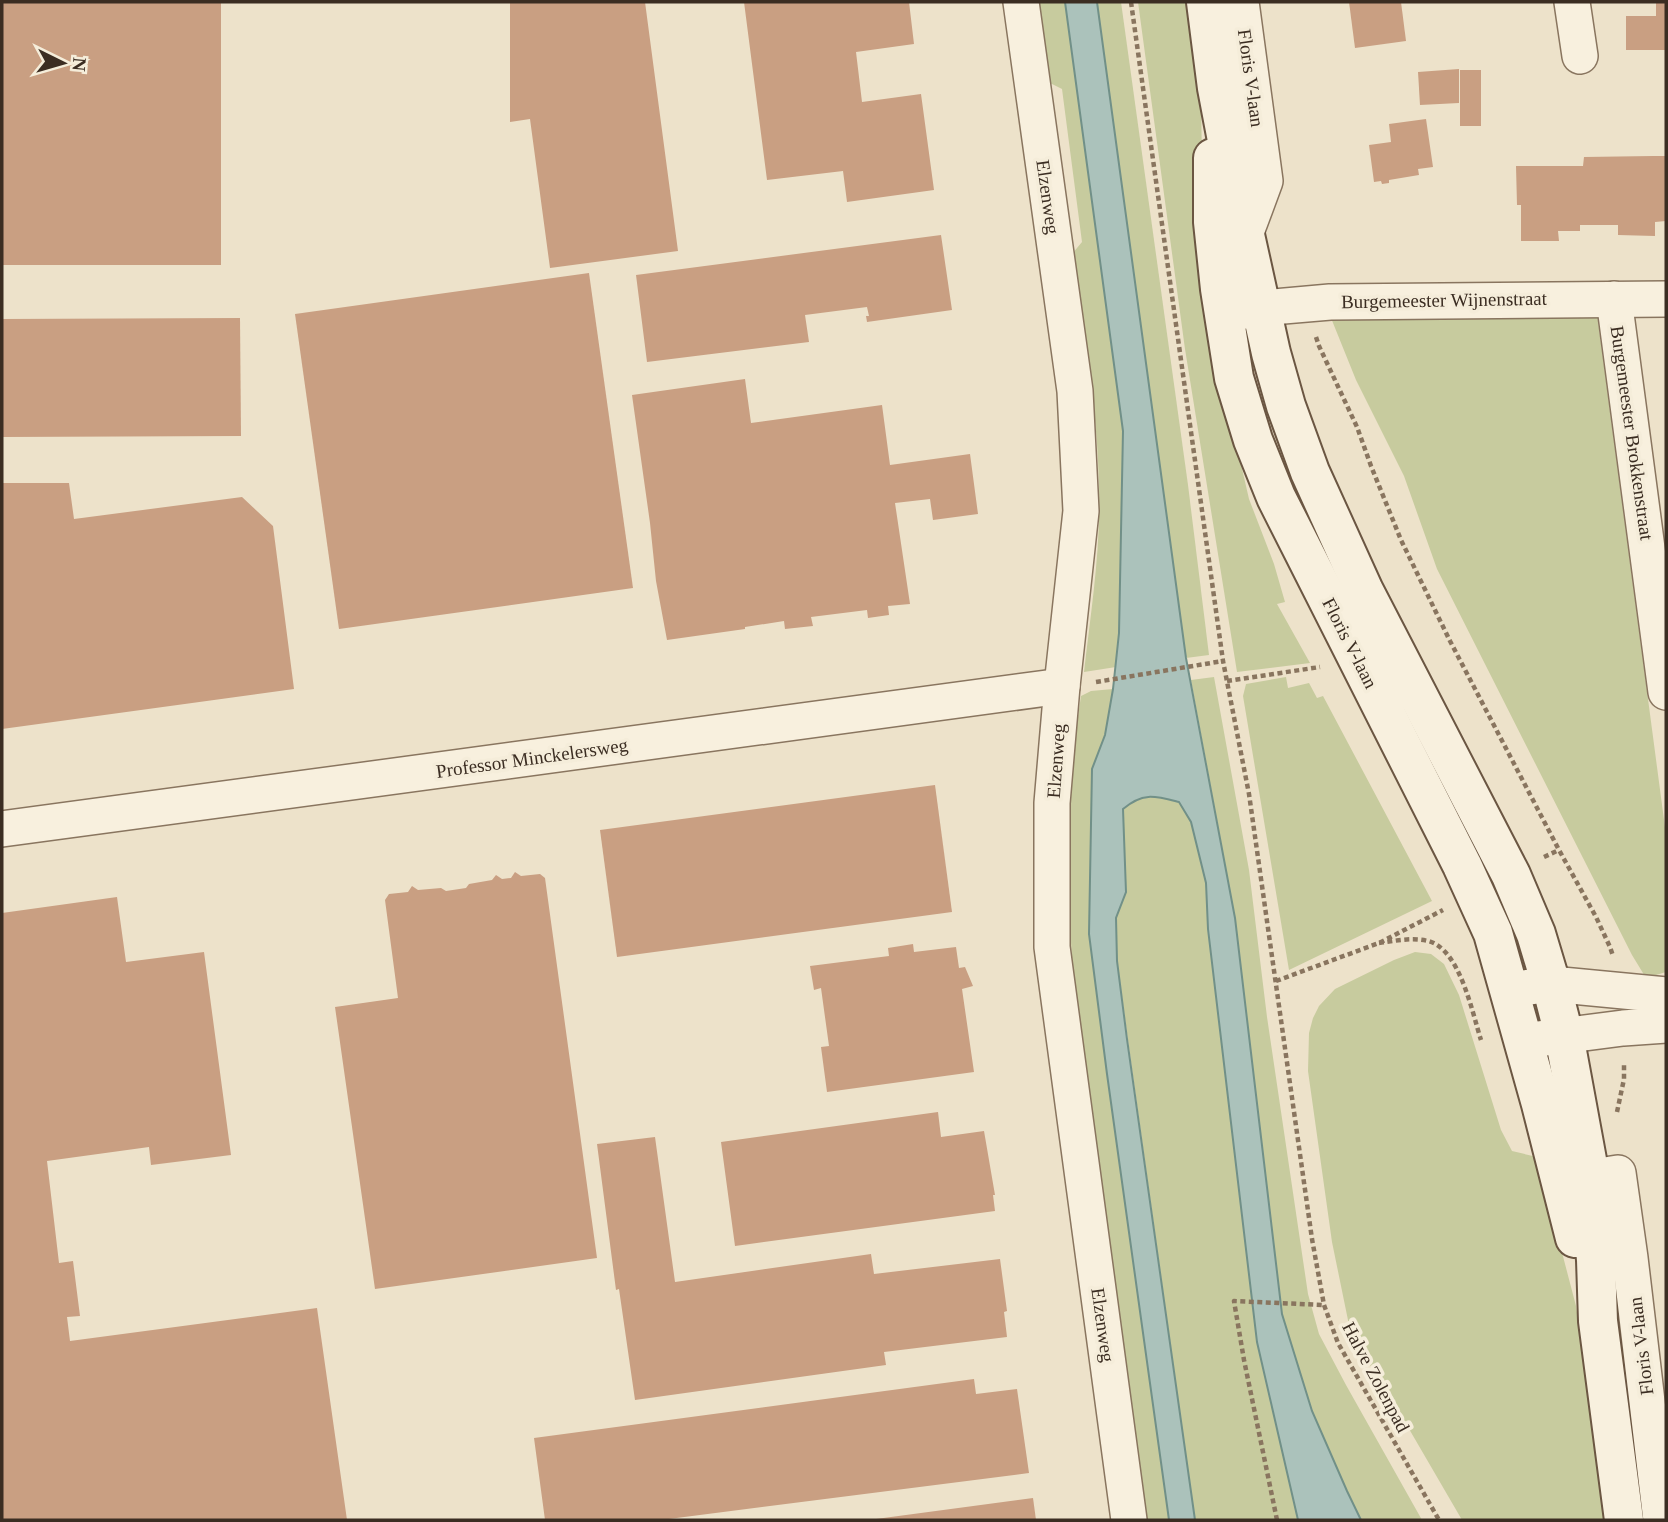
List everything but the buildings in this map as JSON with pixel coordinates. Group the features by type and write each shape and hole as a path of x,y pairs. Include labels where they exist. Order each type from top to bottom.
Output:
{"street":[{"name":"Elzenweg","path":"1021,2 1075,391 1081,511 1078,684 1052,803 1052,947 1129,1520"},
{"name":"Floris V-laan","path":"1206,2 1217,88 1245,235 1271,353 1286,406 1310,472 1364,591 1511,875 1535,934 1551,984 1564,1035 1589,1177 1598,1321 1624,1520"},
{"name":"Floris V-laan","path":"1241,2 1265,181 1245,235"},
{"path":"1572,2 1580,56"},
{"name":"Floris V-laan","path":"1217,88 1213,222 1234,378 1253,440 1276,497 1462,865 1493,933 1541,1104 1589,1177 1630,1258 1661,1520"},
{"name":"Burgemeester Brokkenstraat","path":"1614,299 1666,692"},
{"name":"Burgemeester Wijnenstraat","path":"1224,315 1308,303 1666,299"},
{"name":"Professor Minckelersweg","path":"2,829 1078,684"},
{"path":"1509,990 1551,984 1666,995"},
{"path":"1523,1041 1666,1025"}],"path":[{"name":"Halve Zolenpad","path":"1131,2 1223,661 1248,794 1324,1305 1338,1343 1439,1520"},
{"path":"1308,303 1319,346 1357,427 1401,540 1450,641 1610,947 1617,970 1619,990"},
{"path":"1078,684 1223,661"},
{"path":"1227,681 1359,661"},
{"path":"1511,875 1559,850"},
{"path":"1276,981 1379,943 1475,894"},
{"path":"1589,1177 1617,1112 1624,1079 1623,1028"},
{"path":"1277,1520 1234,1301 1324,1305"}],"green space":[{"path":"1039,2 1065,2 1123,431 1116,667 1084,672 1097,557 1098,458 1089,370 1072,254 1082,242 1062,89 1050,83"},
{"path":"1097,2 1121,2 1209,655 1186,658"},
{"path":"1138,2 1187,2 1201,96 1203,235 1234,434 1249,499 1274,564 1285,602 1277,604 1310,663 1237,672 1185,349"},
{"path":"1596,306 1666,835 1666,972 1646,978 1437,569 1404,476 1356,380 1331,318"},
{"path":"1214,677 1249,870 1267,1017 1308,1294 1319,1334 1422,1520 1361,1520 1312,1411 1282,1314 1235,918 1191,680"},
{"path":"1286,677 1288,688 1309,683 1317,698 1323,696 1432,901 1289,970 1243,696 1246,684"},
{"path":"1113,689 1105,735 1092,770 1089,934 1169,1520 1147,1520 1071,950 1070,805 1081,696 1091,691"},
{"path":"1156,796 1179,802 1191,822 1206,883 1208,929 1257,1342 1298,1520 1195,1520 1117,961 1116,918 1126,892 1123,809 1135,800"},
{"path":"1415,952 1431,954 1444,964 1459,995 1501,1130 1512,1151 1537,1157 1576,1306 1608,1520 1462,1520 1356,1342 1349,1325 1332,1242 1308,1071 1309,1033 1319,1006 1335,989"}],"water":[{"path":"1065,2 1097,2 1186,658 1235,918 1282,1314 1312,1411 1361,1520 1298,1520 1257,1342 1208,929 1206,883 1191,822 1179,802 1149,797 1137,800 1123,809 1126,892 1116,918 1117,961 1195,1520 1169,1520 1089,934 1092,769 1105,735 1119,633 1123,431"}]}
